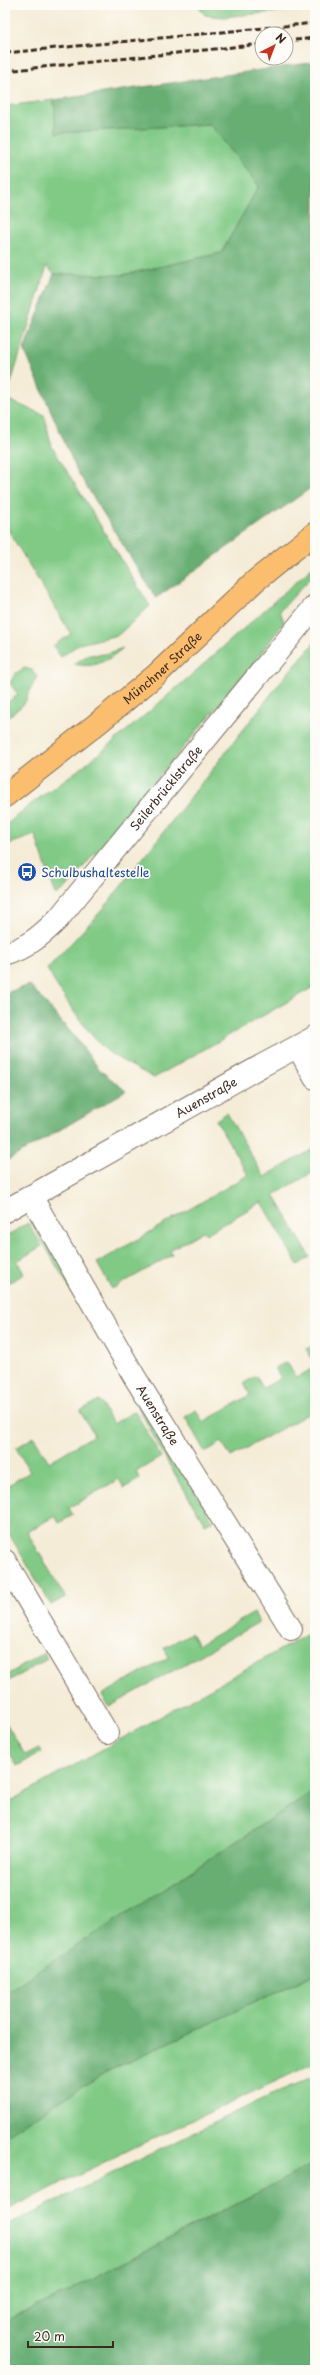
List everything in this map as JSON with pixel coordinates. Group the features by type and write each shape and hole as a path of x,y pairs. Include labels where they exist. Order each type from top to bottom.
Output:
{"main road":[{"name":"Münchner Straße","path":"5,796 156,675 255,581 315,533"}],"street":[{"name":"Seilerbrücklstraße","path":"5,954 20,950 41,936 58,919 315,606"},
{"name":"Auenstraße","path":"5,1211 306,1042 315,1078"},
{"name":"Auenstraße","path":"31,1196 134,1376 291,1629"},
{"path":"5,1561 107,1733"}],"green space":[{"path":"197,5 315,5 315,8 223,17 205,15"},
{"path":"315,62 315,485 156,598 77,471 24,349 54,274 123,275 221,253 259,186 210,124 56,133 54,100"},
{"path":"54,100 56,133 210,124 259,186 221,253 123,275 54,274 47,266 6,399 44,415 52,447 150,606 118,635 79,644 61,657 53,646 71,634 5,525 5,106"},
{"path":"315,565 315,573 280,611 284,622 253,664 65,889 56,895 35,835 7,845 5,826 28,806 89,761 128,729 209,660"},
{"path":"315,642 315,986 154,1078 111,1054 94,1038 59,990 47,969 104,908 286,675"},
{"path":"123,648 112,657 95,665 74,664 88,655 106,654"},
{"path":"24,668 32,670 37,676 24,704 5,720 5,704 18,695 10,683 15,674"},
{"path":"30,985 74,1036 100,1070 126,1091 5,1162 5,993"},
{"path":"227,1113 264,1177 315,1148 315,1171 274,1195 310,1257 298,1265 261,1202 206,1234 203,1231 170,1250 172,1255 112,1289 97,1263 248,1175 216,1120"},
{"path":"39,1217 91,1309 84,1313 31,1222"},
{"path":"28,1223 42,1246 17,1261 24,1274 5,1285 5,1237"},
{"path":"315,1345 315,1364 306,1349"},
{"path":"287,1362 296,1378 315,1367 315,1410 231,1457 222,1442 205,1452 185,1417 196,1410 203,1422 250,1395 244,1383 256,1376 263,1388 281,1378 275,1368"},
{"path":"124,1381 213,1520 205,1524 167,1461"},
{"path":"99,1400 113,1424 135,1411 161,1457 136,1472 140,1479 124,1488 119,1479 69,1508 73,1515 59,1523 55,1516 27,1532 65,1597 51,1605 5,1527 5,1487 30,1472 16,1448 34,1437 49,1462 94,1435 80,1411"},
{"path":"254,1613 259,1622 109,1707 102,1695 169,1657 164,1648 191,1633 198,1645"},
{"path":"315,1630 315,1790 5,1993 5,1804"},
{"path":"44,1653 47,1659 5,1683 5,1676"},
{"path":"5,1721 25,1755 39,1748 42,1752 17,1766 5,1744"},
{"path":"315,1790 315,1974 104,2073 5,2136 5,1993"},
{"path":"315,1974 315,2063 139,2145 5,2211 5,2136 104,2073"},
{"path":"315,2076 315,2163 53,2299 5,2320 5,2226 277,2092"},
{"path":"315,2163 315,2370 5,2370 5,2320 53,2299"}],"railway":[{"path":"5,53 315,23"},
{"path":"294,40 315,38"},
{"path":"5,71 254,45"}],"place":[{"name":"Schulbushaltestelle","path":"27,872"}]}
